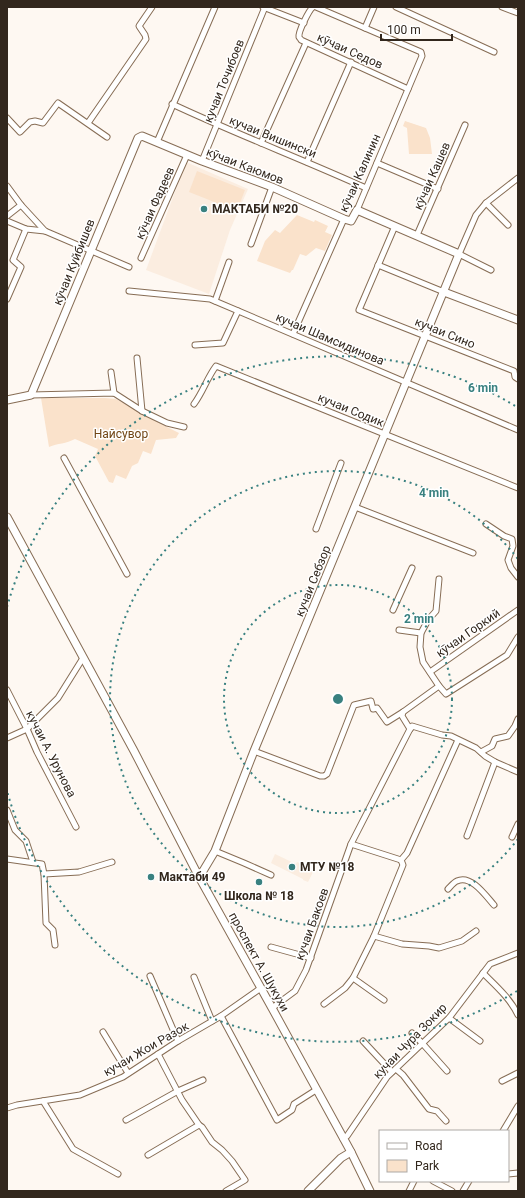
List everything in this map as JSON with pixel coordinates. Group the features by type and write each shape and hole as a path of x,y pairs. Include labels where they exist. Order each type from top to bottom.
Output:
{"main road":[{"name":"кӯчаи Каюмов","path":"138,138 142,136 202,162 272,187 344,219"},
{"name":"кӯчаи Куйбишев","path":"31,396 138,138"},
{"name":"кӯчаи Калинин","path":"344,219 351,221 357,210"},
{"path":"357,210 459,254"},
{"name":"кучаи Себзор","path":"198,875 203,871 215,851 254,751 459,254"},
{"path":"444,292 518,320"},
{"path":"7,400 31,396"},
{"name":"проспект А. Шукухи","path":"7,517 134,751 198,875 272,1008 370,1191"},
{"path":"308,1191 341,1158 350,1152"}],"street":[{"path":"88,123 146,39 139,26 152,7"},
{"path":"157,142 172,104 215,7"},
{"path":"264,7 304,23 311,9 317,7 365,28 374,7"},
{"name":"кучаи Точибоев","path":"202,162 264,7"},
{"path":"396,7 494,52"},
{"path":"502,7 518,13"},
{"name":"кӯчаи Седов","path":"304,23 299,38 306,43 408,89"},
{"name":"кӯчаи Калинин","path":"357,210 422,56 420,52 365,28"},
{"path":"261,143 306,43"},
{"path":"307,162 351,62"},
{"path":"7,118 20,132 30,122 35,121 43,123 58,103 107,136"},
{"name":"кучаи Вишински","path":"172,104 366,188"},
{"name":"кӯчаи Кашев","path":"417,236 466,125"},
{"name":"кӯчаи Фадеев","path":"141,258 187,155"},
{"path":"377,163 438,189"},
{"path":"491,270 459,254 476,216 486,203 518,178"},
{"path":"7,186 21,205 45,231"},
{"path":"251,244 272,187"},
{"path":"486,203 508,226"},
{"path":"7,216 21,205"},
{"name":"кӯчаи Калинин","path":"293,334 344,219"},
{"path":"7,221 26,229 45,231 129,267"},
{"path":"395,226 378,265 444,292"},
{"path":"7,298 21,267 13,260 26,229"},
{"path":"215,301 229,262"},
{"name":"кучаи Сино","path":"378,265 359,310 514,371 515,377 518,379"},
{"name":"кучаи Шамсидинова","path":"129,291 210,299 518,430"},
{"path":"195,345 223,343 238,311"},
{"path":"137,358 142,411"},
{"name":"кучаи Содик","path":"194,404 201,395 216,366 518,488"},
{"path":"111,372 114,393"},
{"path":"31,396 114,393 142,411 167,423 184,427"},
{"path":"64,458 127,574"},
{"path":"316,529 341,463"},
{"path":"355,507 473,553"},
{"path":"486,524 512,540 508,560 518,577"},
{"path":"393,610 412,568"},
{"path":"439,579 436,612 428,620 421,633 420,647 423,662 446,694 507,655 518,637"},
{"name":"кӯчаи Горкий","path":"430,672 518,610"},
{"path":"399,630 421,633"},
{"path":"7,738 27,729 58,698 83,658"},
{"path":"254,751 320,776 324,776 327,774 354,705 370,701 373,709 377,708 386,722 403,712 439,686"},
{"name":"кучаи А. Урунова","path":"7,690 76,827"},
{"path":"403,712 402,716 410,729 412,726 442,735 451,736 476,748 495,762 518,772"},
{"path":"481,752 492,746 495,739 508,736 518,719"},
{"name":"кучаи Бакоев","path":"272,1008 295,991 306,970 351,844 410,729"},
{"path":"401,860 407,853 458,740"},
{"path":"467,836 495,762"},
{"path":"7,810 15,830 26,841 33,862"},
{"path":"512,837 518,824"},
{"path":"351,844 401,860"},
{"path":"215,851 271,875"},
{"path":"7,859 42,864 44,874 46,923 53,930 56,945"},
{"path":"324,1004 345,988 353,978 374,936 403,865 401,860"},
{"path":"44,874 79,872 112,862"},
{"path":"448,889 456,881 463,879 470,880 494,905"},
{"path":"374,936 402,944 438,948 462,941 476,931"},
{"path":"271,947 310,958"},
{"name":"кучаи Чура Зокир","path":"343,1139 347,1136 387,1077 450,1018 490,964 518,953"},
{"path":"483,973 501,990 515,1008 518,1016"},
{"path":"150,976 178,1041"},
{"path":"194,977 212,1021"},
{"path":"353,978 384,1000"},
{"name":"кучаи Жои Разок","path":"7,1108 17,1105 80,1095 123,1076 221,1016 261,988"},
{"path":"221,1016 277,1120 292,1110 294,1104 316,1090"},
{"path":"450,1018 480,1040"},
{"path":"103,1032 128,1073"},
{"path":"412,1033 447,1071"},
{"path":"363,1041 394,1070 403,1075 429,1109 437,1111 446,1121"},
{"path":"158,1054 199,1125 212,1142 232,1161 245,1180 226,1191"},
{"path":"502,1081 518,1073"},
{"path":"126,1120 178,1091 203,1080"},
{"path":"43,1101 73,1149 118,1174"},
{"path":"504,1130 518,1106"},
{"path":"148,1155 199,1125"},
{"path":"409,1191 414,1182"},
{"path":"434,1182 452,1191"},
{"path":"463,1191 468,1182"}],"shaded area":[{"name":"МАКТАБИ №20","path":"186,162 248,189 230,230 209,294 146,270"},
{"name":"МТУ №18","path":"275,854 296,864 297,862 304,865 302,869 307,872 308,870 313,872 308,882 271,863"}],"green space":[{"path":"405,121 426,128 430,138 432,154 409,154 407,128 403,126"},
{"path":"197,171 245,190 237,211 189,192"},
{"path":"297,215 314,222 315,220 328,226 325,232 332,235 325,251 316,248 306,256 300,254 293,270 290,273 257,261 265,241 275,230 280,233"},
{"name":"Найсувор","path":"41,398 116,399 179,433 176,438 156,440 151,454 143,451 138,463 132,466 126,479 116,475 113,483 109,482 95,456 98,449 75,439 49,447"}],"place":[{"name":"МАКТАБИ №20","path":"204,209"},
{"name":"МТУ №18","path":"292,867"},
{"name":"Мактаби 49","path":"151,877"},
{"name":"Школа № 18","path":"259,882"}]}
